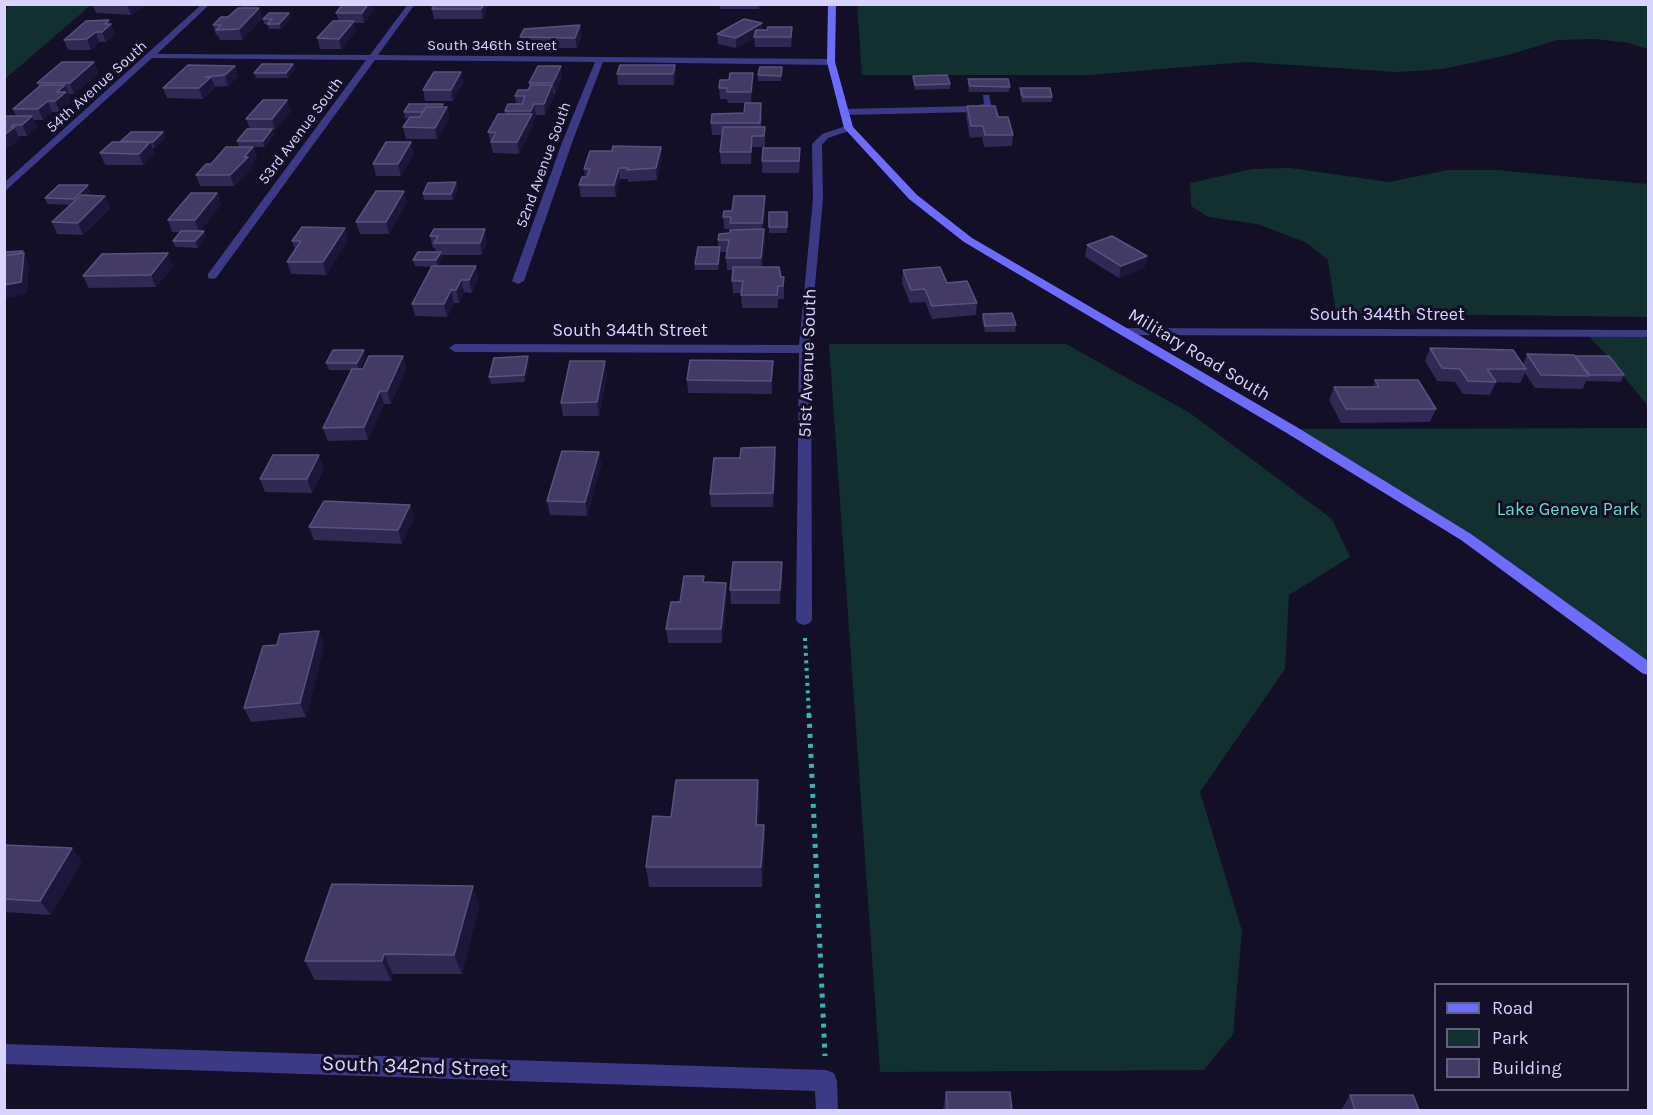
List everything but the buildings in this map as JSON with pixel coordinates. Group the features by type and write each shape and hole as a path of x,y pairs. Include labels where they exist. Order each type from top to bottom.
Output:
{"main road":[{"name":"Military Road South","path":"832,4 831,62 849,129 913,197 968,240 1466,537 1648,669"}],"street":[{"name":"54th Avenue South","path":"4,189 153,56 207,4"},
{"name":"53rd Avenue South","path":"212,276 412,4"},
{"name":"South 346th Street","path":"153,56 831,62"},
{"name":"52nd Avenue South","path":"518,281 568,141 600,60"},
{"path":"844,112 975,109 989,106 986,97"},
{"name":"51st Avenue South","path":"804,619 805,349 818,199 817,144 825,135 849,129"},
{"name":"South 344th Street","path":"1125,332 1648,334"},
{"name":"South 344th Street","path":"455,348 805,349"},
{"name":"South 342nd Street","path":"4,1054 826,1081"},
{"path":"826,1081 827,1110"}],"path":[{"path":"804,619 826,1081"}],"green space":[{"path":"11,5 91,5 5,79 5,9"},
{"path":"857,5 1648,5 1648,49 1629,43 1594,39 1558,40 1508,55 1443,69 1397,72 1246,62 1091,75 862,75"},
{"path":"1290,168 1389,182 1448,170 1497,170 1648,184 1648,317 1336,313 1328,260 1305,242 1257,224 1208,217 1191,206 1190,183 1252,169"},
{"path":"1587,334 1648,334 1648,406 1607,356"},
{"path":"829,344 1066,344 1190,413 1332,519 1350,557 1289,595 1285,669 1200,792 1242,931 1233,1034 1204,1070 880,1072"},
{"name":"Lake Geneva Park","path":"1648,428 1648,669 1466,537 1290,429"}]}
